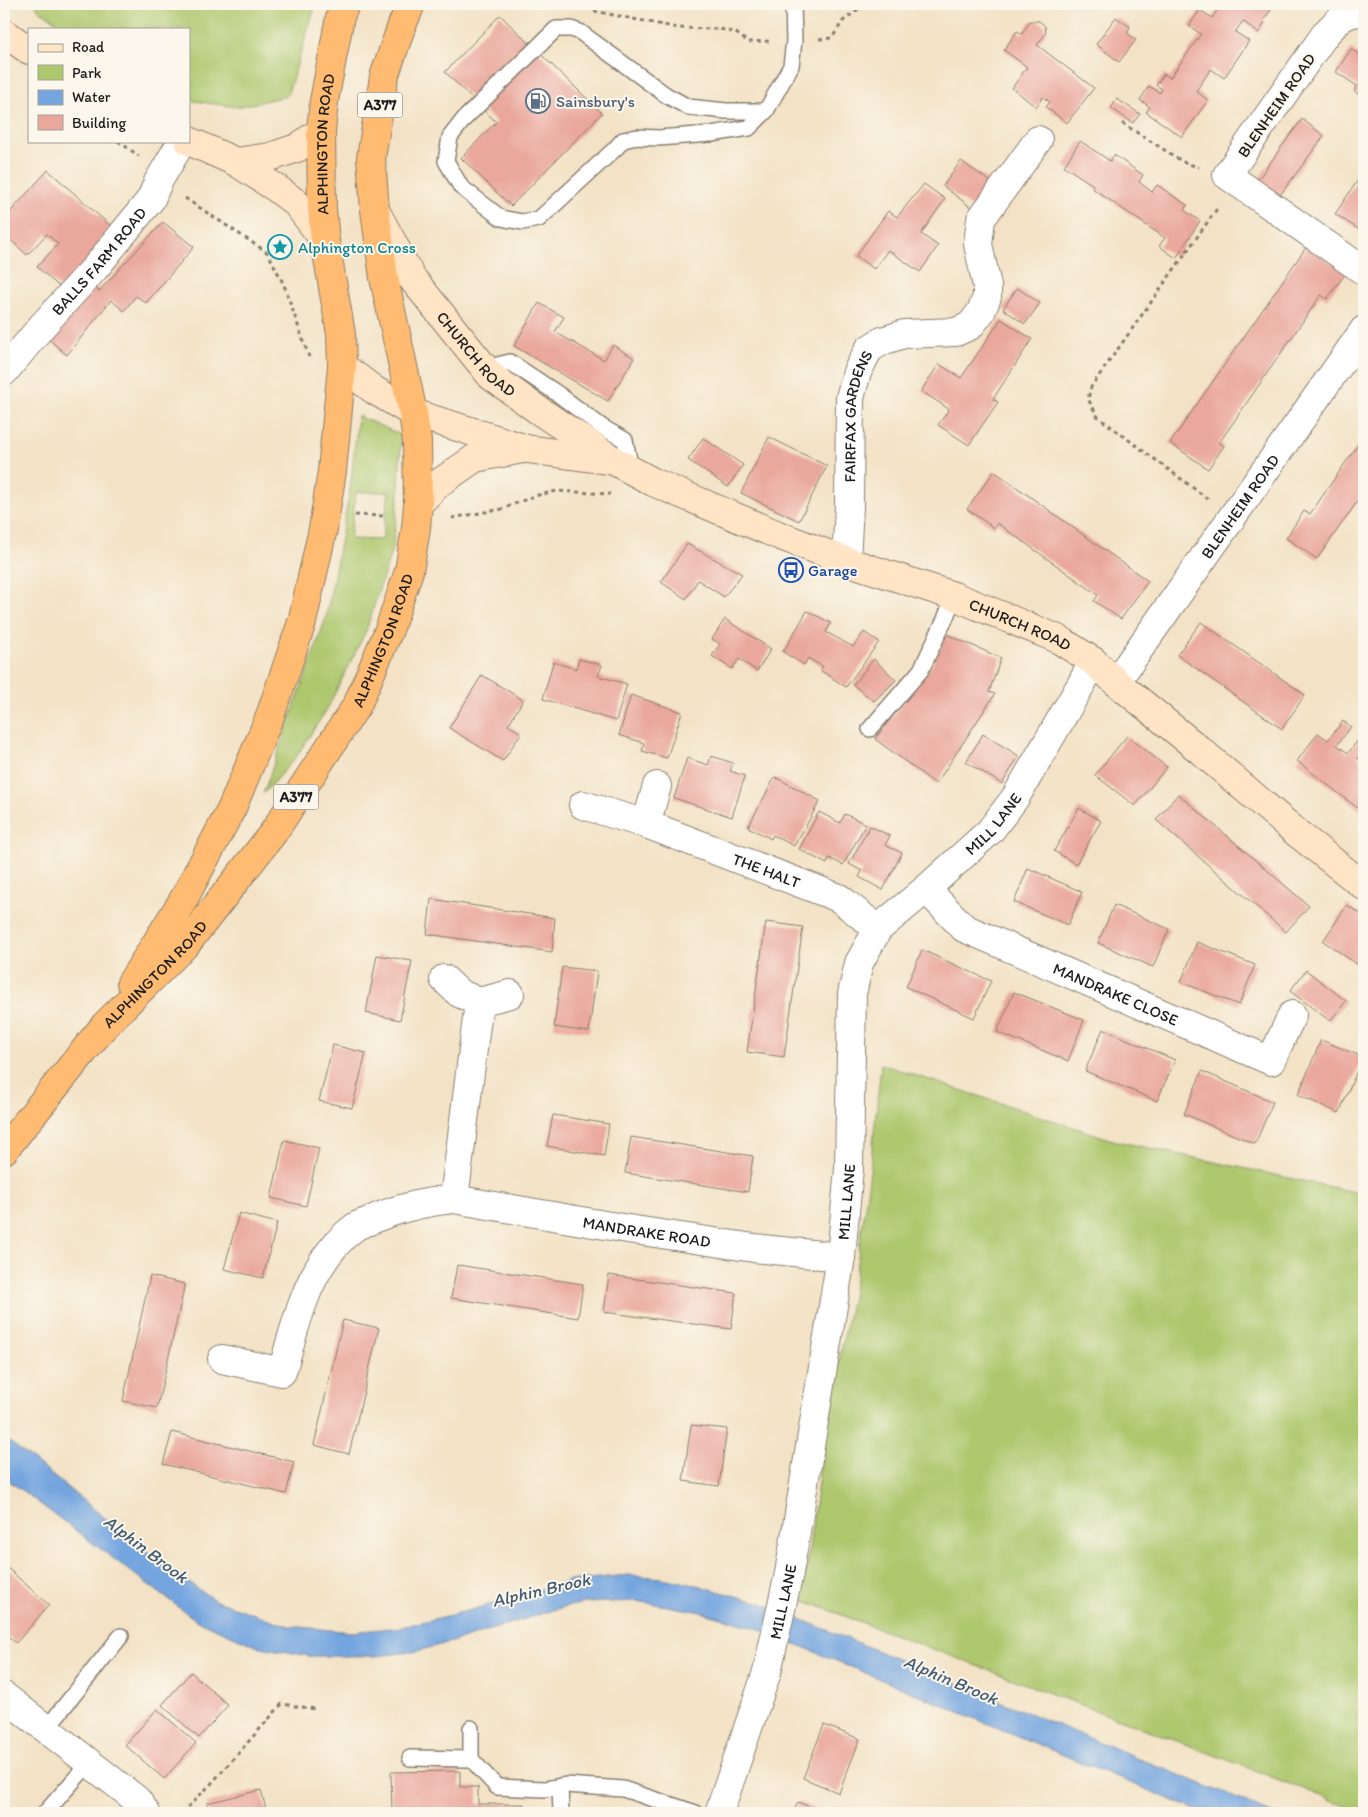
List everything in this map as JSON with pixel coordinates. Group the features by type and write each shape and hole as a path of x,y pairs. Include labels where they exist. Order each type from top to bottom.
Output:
{"highway":[{"name":"ALPHINGTON ROAD","path":"105,1025 182,902 232,808 270,716 302,622 323,530 332,471 342,366 341,334 325,241 320,131 327,82 340,17 345,4"},
{"name":"ALPHINGTON ROAD","path":"105,1025 187,943 273,832 357,705 389,630 409,571 418,504 417,441 413,413 384,278 375,210 371,158 384,77 402,25 412,4"},
{"name":"A377","path":"4,1150 105,1025"}],"main road":[{"path":"4,33 28,49"},
{"path":"236,162 270,157 297,148 320,131"},
{"path":"190,141 236,162 296,204 325,241"},
{"name":"CHURCH ROAD","path":"375,210 411,277 490,376 538,410 624,466 653,482 778,535 954,596 1058,639 1093,661 1364,886"},
{"name":"CHURCH ROAD","path":"342,366 374,390 413,413 527,449 624,466"},
{"path":"418,504 439,483 475,458 527,449"}],"street":[{"name":"BLENHEIM ROAD","path":"1364,12 1344,15 1326,33 1232,178 1364,271"},
{"name":"FAIRFAX GARDENS","path":"846,560 849,506 850,398 857,372 869,349 882,340 904,334 956,332 970,326 982,312 987,286 978,244 981,219 1038,140"},
{"name":"BALLS FARM ROAD","path":"4,372 42,326 95,268 151,199 158,182 181,142"},
{"name":"BLENHEIM ROAD","path":"1116,682 1364,330"},
{"name":"MILL LANE","path":"719,1813 767,1672 789,1574 841,1256 848,1168 852,994 859,963 878,929 926,889 990,831 1016,798 1093,661"},
{"path":"646,824 658,786"},
{"name":"THE HALT","path":"583,805 646,824 839,898 878,929"},
{"name":"MANDRAKE CLOSE","path":"926,889 964,928 1272,1061 1292,1014"},
{"path":"444,979 459,993 479,1002 510,994"},
{"path":"454,1199 479,1002"},
{"name":"MANDRAKE ROAD","path":"222,1359 282,1372 300,1307 313,1277 329,1253 356,1226 384,1214 414,1205 454,1199 754,1248 841,1256"},
{"path":"4,1696 137,1800 146,1813"}],"lane":[{"path":"766,111 726,111 688,107 666,95 580,32 571,29 556,29 464,119 450,136 446,161 461,187 482,204 501,218 522,222 539,219 623,140 637,137 658,138 711,134 749,128 766,111 791,66 794,41 793,4"},
{"path":"870,729 921,670 954,596"},
{"path":"46,1729 121,1636"},
{"path":"471,1728 471,1759 497,1787 545,1789 566,1785 623,1789 696,1813"},
{"path":"410,1758 471,1759"},
{"path":"45,1813 89,1763"},
{"path":"560,1786 561,1813"}],"path":[{"path":"592,10 678,28 720,30 736,33 748,42 794,41 832,38 843,21 865,4"},
{"path":"1122,123 1185,163 1232,178 1091,387 1088,399 1098,416 1232,518"},
{"path":"119,142 137,154 158,182 198,206 268,253 284,285 310,357 310,366"},
{"path":"352,514 386,516"},
{"path":"182,1813 210,1785 282,1704 316,1709"}],"green space":[{"path":"35,4 316,4 287,96 237,107 194,101 190,99 190,28 66,28 38,9"},
{"path":"358,416 401,435 399,493 393,546 366,631 327,709 296,757 263,794 326,618 350,490","holes":["356,492 389,492 382,540 350,539"]},
{"path":"881,1064 1116,1141 1364,1194 1364,1813 802,1600 825,1431 853,1292 870,1172"}],"water":[{"name":"Alphin Brook","path":"4,1438 168,1569 216,1601 289,1626 352,1632 401,1627 471,1610 569,1581 628,1575 662,1578 696,1585 761,1603 1272,1813 1203,1813 757,1628 697,1611 636,1601 584,1603 556,1609 455,1641 413,1652 375,1656 309,1656 256,1646 196,1620 4,1477"}],"building":[{"path":"1217,4 1275,4 1263,21 1265,23 1258,33 1243,21 1235,32 1249,41 1224,78 1211,69 1196,91 1208,100 1182,137 1146,112 1150,107 1140,100 1149,86 1160,93 1162,89 1156,85 1164,74 1170,78 1201,34 1189,26 1200,10 1212,18 1220,6"},
{"path":"500,15 602,113 511,206 461,158 496,122 445,72"},
{"path":"1116,17 1130,27 1127,33 1136,40 1119,62 1096,44"},
{"path":"1030,21 1039,21 1045,26 1046,33 1037,45 1094,88 1067,123 1046,107 1050,102 1043,97 1036,107 1012,88 1027,67 1004,50 1017,31 1022,34"},
{"path":"1351,49 1364,58 1364,98 1354,91 1357,86 1336,72"},
{"path":"1117,99 1140,114 1133,123 1111,108"},
{"path":"1302,119 1324,136 1278,198 1256,182"},
{"path":"1080,141 1110,161 1114,155 1143,175 1139,182 1152,192 1157,185 1187,205 1184,210 1200,221 1176,258 1159,246 1165,238 1092,188 1093,185 1064,166"},
{"path":"961,161 991,182 972,208 943,186"},
{"path":"48,170 115,230 62,289 37,267 58,244 47,234 27,255 4,234 4,219"},
{"path":"1364,171 1364,233 1335,214"},
{"path":"924,184 945,199 921,234 938,246 920,272 888,250 874,269 856,256 888,211 897,217"},
{"path":"163,222 194,247 146,303 136,296 124,311 111,300 67,355 46,337 92,285 99,291"},
{"path":"1307,246 1346,273 1327,299 1321,295 1219,443 1224,446 1208,469 1170,443"},
{"path":"1017,288 1040,303 1025,324 1003,309"},
{"path":"539,303 564,317 555,332 604,360 613,345 634,358 608,401 514,346"},
{"path":"1001,319 1032,339 993,399 998,402 969,445 938,425 949,409 921,391 939,364 961,378"},
{"path":"1364,436 1364,492 1317,559 1286,538 1304,511 1310,514"},
{"path":"769,437 827,466 799,521 741,493"},
{"path":"703,438 743,465 728,487 688,460"},
{"path":"994,471 1148,581 1121,619 1094,601 1098,595 997,523 994,528 967,509"},
{"path":"687,544 742,574 724,597 698,580 686,599 661,582"},
{"path":"807,611 831,623 826,632 853,647 864,632 879,642 846,687 820,670 823,667 808,658 804,665 783,652"},
{"path":"725,619 771,649 757,671 739,659 732,669 712,656 720,644 712,639"},
{"path":"1201,622 1305,695 1282,729 1177,655"},
{"path":"946,634 1001,658 989,692 995,694 936,784 875,739 931,667"},
{"path":"579,659 602,665 598,676 627,684 616,721 543,699 553,662 576,669"},
{"path":"874,659 896,680 874,701 853,685"},
{"path":"482,675 523,700 508,725 521,733 503,761 449,728"},
{"path":"631,695 682,712 667,758 642,751 644,743 619,735"},
{"path":"1343,721 1351,727 1337,745 1348,753 1359,739 1364,743 1364,750 1358,758 1364,763 1364,813 1297,761 1318,733 1328,740"},
{"path":"983,734 1019,756 1002,784 966,762"},
{"path":"1127,736 1167,767 1135,806 1095,775"},
{"path":"711,756 733,763 730,771 745,776 732,817 674,798 687,758 708,765"},
{"path":"775,777 820,801 794,846 773,835 771,839 748,827"},
{"path":"1178,794 1309,906 1286,932 1156,820"},
{"path":"1079,808 1101,821 1076,864 1054,851"},
{"path":"819,812 840,823 845,814 866,824 843,865 829,858 827,864 799,849"},
{"path":"870,826 890,836 885,845 902,853 883,890 859,877 862,871 849,864"},
{"path":"1028,868 1082,892 1068,925 1014,902"},
{"path":"431,899 555,918 552,952 427,934"},
{"path":"1114,905 1169,929 1153,967 1098,943"},
{"path":"1347,905 1364,916 1364,969 1323,941"},
{"path":"766,922 803,927 784,1057 747,1052"},
{"path":"1197,942 1255,965 1239,1005 1181,982"},
{"path":"922,950 991,981 974,1018 906,987"},
{"path":"377,955 412,961 400,1020 366,1013"},
{"path":"562,967 597,971 589,1032 554,1027"},
{"path":"1306,970 1346,1001 1330,1021 1290,991"},
{"path":"1014,992 1084,1020 1068,1061 997,1032"},
{"path":"1103,1029 1175,1060 1157,1101 1085,1071"},
{"path":"1321,1040 1363,1057 1339,1113 1298,1095"},
{"path":"333,1045 366,1053 352,1108 319,1101"},
{"path":"1202,1071 1273,1102 1255,1144 1184,1114"},
{"path":"553,1115 609,1124 604,1156 547,1146"},
{"path":"631,1137 753,1156 748,1192 625,1173"},
{"path":"284,1140 319,1148 306,1206 271,1198"},
{"path":"239,1213 277,1223 263,1278 224,1269"},
{"path":"457,1265 583,1284 578,1318 451,1298"},
{"path":"609,1275 736,1293 731,1329 604,1312"},
{"path":"150,1276 185,1284 157,1408 123,1401"},
{"path":"343,1320 379,1328 349,1454 314,1445"},
{"path":"691,1425 727,1429 719,1486 683,1481"},
{"path":"172,1432 294,1462 286,1494 163,1464"},
{"path":"4,1565 49,1605 16,1643 4,1633"},
{"path":"191,1672 228,1705 199,1738 162,1705"},
{"path":"157,1709 196,1743 164,1779 125,1745"},
{"path":"824,1725 860,1739 839,1793 803,1778"},
{"path":"460,1771 460,1787 478,1787 478,1804 524,1804 524,1813 392,1813 391,1772"},
{"path":"261,1790 267,1813 210,1813 207,1803"},
{"path":"798,1802 825,1813 793,1813"}],"place":[{"name":"Sainsbury's","path":"538,101"},
{"name":"Alphington Cross","path":"280,247"},
{"name":"Garage","path":"791,570"}]}
